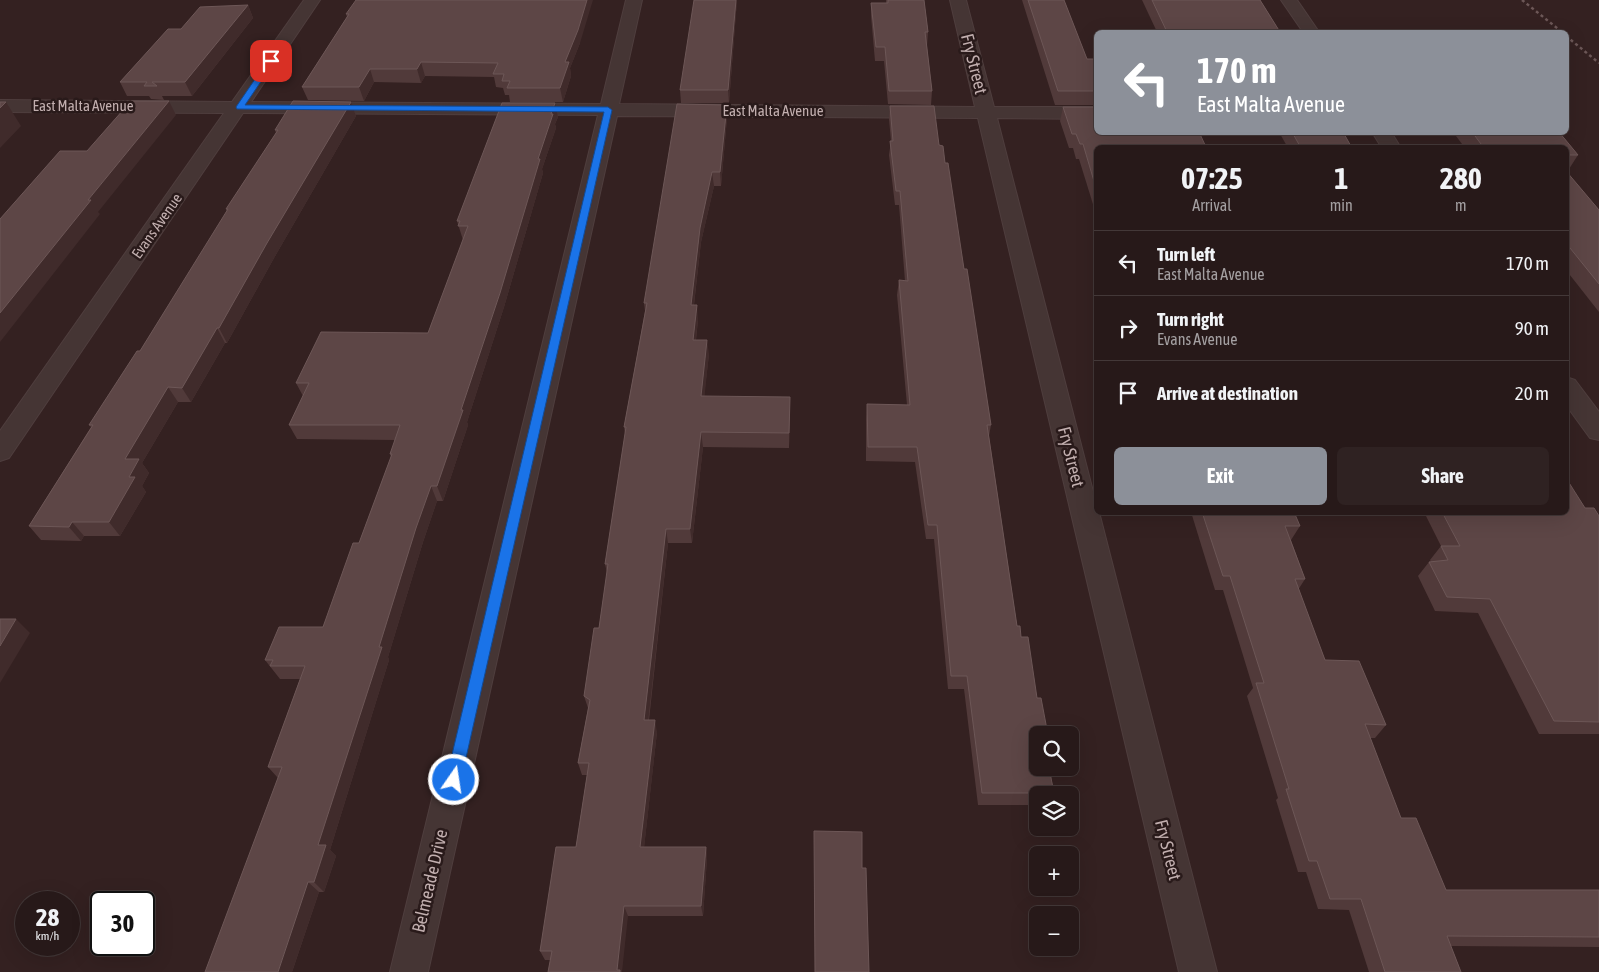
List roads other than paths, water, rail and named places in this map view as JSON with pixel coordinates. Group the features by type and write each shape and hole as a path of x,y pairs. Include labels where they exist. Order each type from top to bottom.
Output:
{"street":[{"name":"Evans Avenue","path":"0,451 240,107 312,0"},
{"name":"Belmeade Drive","path":"409,972 634,0"},
{"name":"Fry Street","path":"958,0 1198,972"},
{"path":"1288,0 1310,30"},
{"name":"East Malta Avenue","path":"0,106 1094,113"},
{"path":"1569,390 1599,431"}],"railway":[{"path":"1522,0 1560,30"},
{"path":"1569,38 1599,63"}]}
